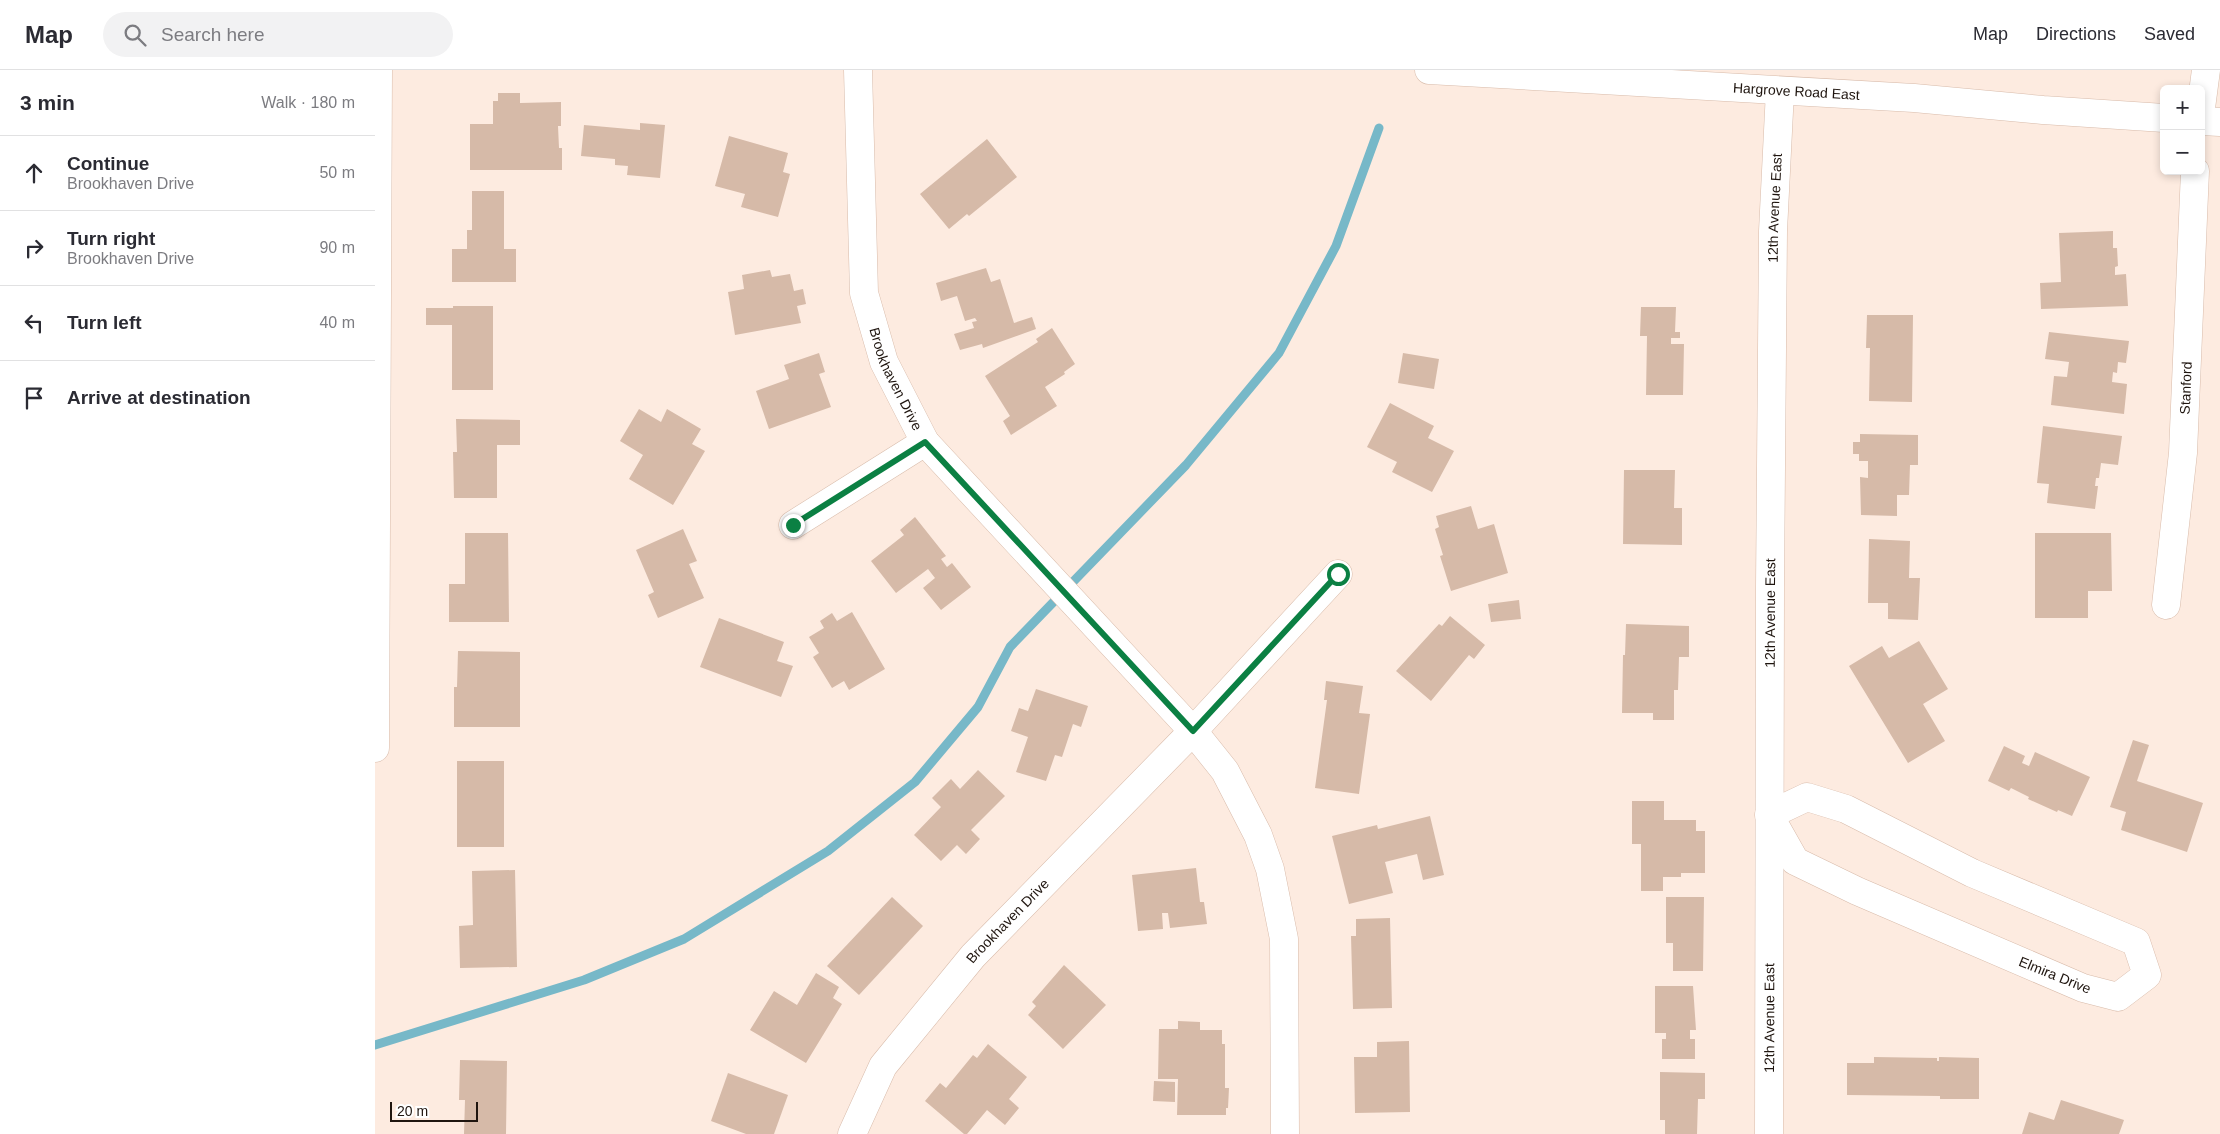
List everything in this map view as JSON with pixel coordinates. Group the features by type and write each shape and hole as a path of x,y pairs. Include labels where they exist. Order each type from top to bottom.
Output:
{"street":[{"path":"375,748 378,70"},
{"name":"Brookhaven Drive","path":"858,70 864,293 884,362 925,442 1193,731 1225,771 1258,836 1270,869 1284,939 1285,1134"},
{"name":"Hargrove Road East","path":"1429,70 1914,98 2043,110 2160,118"},
{"path":"2204,85 2206,70"},
{"name":"12th Avenue East","path":"1769,1134 1773,232 1780,91"},
{"path":"2205,120 2220,122"},
{"name":"Stanford","path":"2166,605 2183,453 2195,175"},
{"path":"793,525 925,442"},
{"name":"Brookhaven Drive","path":"852,1134 883,1066 973,956 1193,731 1338,574"},
{"name":"Elmira Drive","path":"1807,796 1846,809 1972,872 2136,942 2147,975 2118,997 2083,988 1857,891 1795,861 1769,814 1807,796"}],"building":[{"path":"498,93 520,93 520,103 561,102 561,126 558,126 559,148 562,148 562,170 470,170 470,124 493,124 493,101 498,101"},
{"path":"640,123 665,125 660,178 627,175 628,166 615,165 615,159 581,156 584,125 640,130"},
{"path":"729,136 788,153 783,172 790,174 778,217 741,207 745,194 715,186"},
{"path":"987,139 1017,177 969,216 967,214 949,229 920,194"},
{"path":"472,191 504,191 504,249 516,249 516,282 452,282 452,249 467,249 467,230 472,230"},
{"path":"2113,231 2113,248 2117,248 2118,266 2115,267 2115,275 2126,274 2128,306 2041,309 2040,283 2061,282 2059,233"},
{"path":"986,268 991,282 1000,279 1014,323 1032,317 1036,329 983,348 982,344 960,350 954,334 974,328 972,322 977,321 975,318 965,321 957,296 941,301 936,283"},
{"path":"770,270 772,277 790,274 794,291 803,289 806,304 797,306 801,323 735,335 728,292 744,289 742,275"},
{"path":"453,306 493,306 493,390 452,390 452,325 426,325 426,308 453,308"},
{"path":"1641,307 1676,307 1675,332 1680,332 1680,338 1671,338 1671,344 1684,344 1683,395 1646,395 1647,336 1640,336"},
{"path":"1867,315 1913,315 1912,402 1869,401 1870,348 1866,348"},
{"path":"1052,328 1075,364 1064,372 1065,374 1045,387 1057,406 1011,435 1003,421 1010,416 985,376 1038,342 1036,339"},
{"path":"2049,332 2129,341 2126,363 2118,362 2117,373 2113,372 2112,382 2127,384 2124,414 2051,405 2054,376 2067,377 2069,362 2045,359"},
{"path":"819,353 825,372 819,374 831,407 769,429 756,391 789,379 784,365"},
{"path":"1403,353 1439,359 1434,389 1398,383"},
{"path":"1390,403 1434,426 1428,438 1454,451 1432,492 1392,472 1397,462 1367,447"},
{"path":"639,409 661,422 667,409 701,429 692,444 705,451 673,505 629,479 643,455 620,441"},
{"path":"456,419 520,420 520,445 497,445 497,498 454,498 453,452 457,452"},
{"path":"2043,426 2122,436 2118,465 2101,463 2099,478 2096,478 2095,486 2098,486 2095,509 2047,503 2049,484 2037,483"},
{"path":"1860,434 1918,435 1918,465 1910,465 1909,495 1897,495 1897,516 1861,515 1860,477 1868,478 1868,461 1859,461 1859,454 1853,454 1853,442 1860,442"},
{"path":"1624,470 1675,470 1674,508 1682,508 1682,545 1623,544"},
{"path":"1471,506 1478,529 1494,524 1508,573 1451,591 1440,556 1443,555 1435,529 1439,527 1436,516"},
{"path":"915,517 946,556 941,559 947,567 952,563 971,587 941,610 923,588 935,578 928,569 896,593 871,561 904,535 900,530"},
{"path":"683,529 697,561 689,564 704,598 658,618 648,595 654,592 636,550"},
{"path":"465,533 508,533 509,622 449,622 449,584 465,584"},
{"path":"2035,533 2111,533 2112,591 2088,591 2088,618 2035,618"},
{"path":"1869,539 1910,541 1909,578 1920,578 1918,620 1888,619 1888,603 1868,603"},
{"path":"1519,600 1521,619 1491,622 1488,604"},
{"path":"852,612 885,669 849,690 844,681 832,688 813,657 819,653 809,637 824,628 820,621 832,613 837,621"},
{"path":"1450,616 1485,645 1474,659 1469,655 1431,701 1396,671 1439,624 1442,626"},
{"path":"719,618 784,642 777,661 793,666 781,697 700,667"},
{"path":"1626,624 1689,626 1689,657 1679,657 1678,690 1674,690 1674,720 1653,720 1653,713 1622,713 1623,655 1625,655"},
{"path":"1919,641 1948,689 1923,704 1945,741 1908,763 1849,666 1882,646 1889,658"},
{"path":"458,651 520,652 520,727 454,727 454,687 457,687"},
{"path":"1326,681 1363,686 1359,713 1370,714 1359,794 1315,788 1327,700 1324,700"},
{"path":"1036,689 1088,706 1081,727 1073,724 1062,757 1055,755 1046,781 1016,772 1028,737 1011,731 1019,708 1028,711"},
{"path":"2133,740 2149,745 2137,781 2203,803 2187,852 2121,830 2126,812 2110,807"},
{"path":"2004,746 2025,756 2022,763 2029,766 2035,752 2090,777 2072,816 2058,810 2057,812 2028,799 2029,797 2011,788 2009,791 1988,781"},
{"path":"457,761 504,761 504,847 457,847"},
{"path":"978,770 1005,796 971,830 980,839 966,854 957,845 941,861 914,835 941,807 932,798 951,779 960,789"},
{"path":"1632,801 1664,801 1664,820 1696,820 1696,831 1705,831 1705,873 1681,873 1681,877 1663,877 1663,891 1641,891 1641,844 1632,844"},
{"path":"1430,816 1444,875 1423,880 1417,854 1385,862 1393,893 1349,904 1332,836 1377,825 1378,829"},
{"path":"1196,868 1200,902 1204,902 1207,924 1170,928 1168,913 1162,913 1163,929 1138,931 1132,875"},
{"path":"515,870 517,967 460,968 459,926 473,925 472,871"},
{"path":"892,897 923,926 859,995 827,966"},
{"path":"1666,897 1704,897 1703,971 1673,971 1673,943 1666,943"},
{"path":"1390,918 1392,1008 1353,1009 1351,936 1356,936 1356,919"},
{"path":"1064,965 1106,1005 1063,1049 1028,1015 1036,1006 1032,1002"},
{"path":"816,973 839,987 833,998 842,1004 806,1063 750,1030 774,991 797,1005"},
{"path":"1655,986 1693,986 1696,1030 1690,1030 1690,1039 1695,1039 1695,1059 1662,1059 1662,1039 1666,1039 1666,1033 1655,1033"},
{"path":"1178,1021 1200,1022 1200,1030 1222,1030 1222,1044 1225,1044 1225,1088 1229,1088 1226,1115 1177,1115 1178,1079 1158,1079 1159,1029 1178,1029"},
{"path":"1409,1041 1410,1112 1355,1113 1354,1057 1377,1057 1377,1042"},
{"path":"988,1044 1027,1077 1009,1099 1019,1108 1005,1125 987,1110 967,1134 964,1134 925,1101 940,1083 946,1088 973,1055 977,1058"},
{"path":"1874,1057 1937,1058 1937,1061 1939,1061 1939,1057 1979,1058 1979,1099 1940,1099 1940,1096 1847,1095 1847,1063 1874,1063"},
{"path":"460,1060 507,1061 506,1134 464,1134 465,1100 459,1100"},
{"path":"1660,1072 1705,1073 1705,1099 1698,1099 1697,1134 1665,1134 1665,1120 1660,1120"},
{"path":"728,1073 788,1095 774,1134 746,1134 711,1121"},
{"path":"1154,1081 1175,1082 1175,1102 1153,1101"},
{"path":"2061,1100 2124,1120 2119,1134 2022,1134 2029,1112 2054,1120"}],"waterway":[{"path":"375,1045 584,980 684,939 828,851 915,782 978,707 1010,647 1186,465 1279,353 1336,246 1379,128"}],"route":[{"path":"793,525 925,442 1193,731 1338,574"}]}
